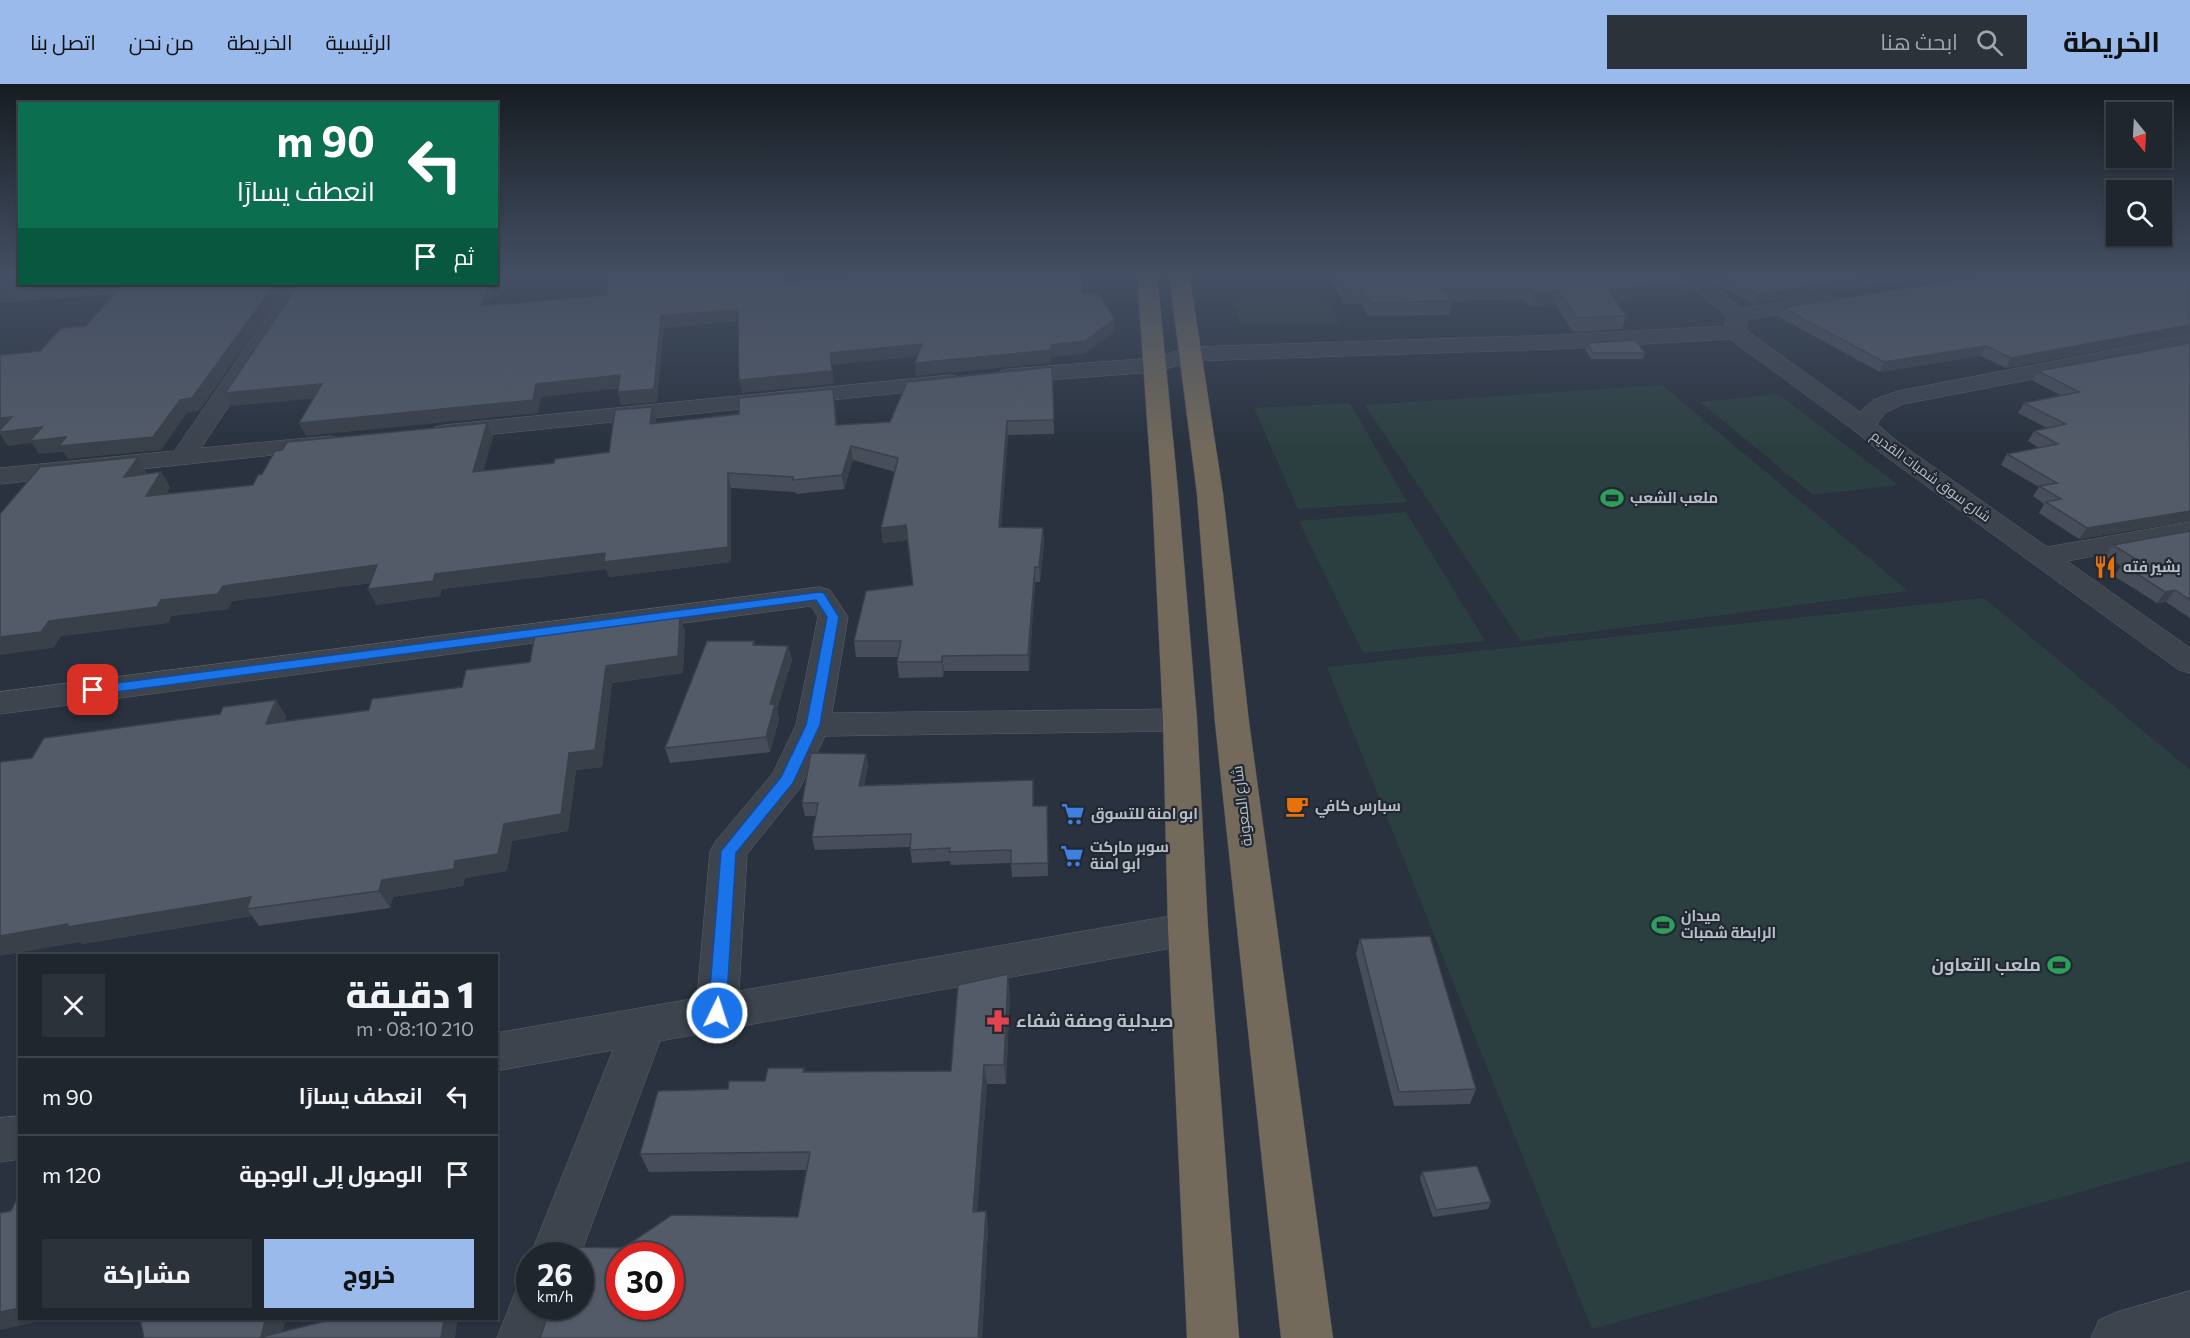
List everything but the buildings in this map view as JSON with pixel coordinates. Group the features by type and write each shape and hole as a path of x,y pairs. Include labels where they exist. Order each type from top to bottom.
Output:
{"highway":[{"path":"1152,332 1180,720 1188,929 1213,1338"},
{"name":"شارع المعونة","path":"1188,332 1210,494 1232,722 1307,1338"}],"street":[{"path":"182,458 268,332"},
{"path":"420,434 974,380 1155,365 1191,354 1557,342 1661,332"},
{"path":"1745,332 1864,426"},
{"name":"شارع سوق شمبات القديم","path":"2190,342 1898,398 1880,404 1869,413 1864,426 1889,447 2190,663"},
{"path":"0,476 349,441"},
{"path":"2041,556 2190,530"},
{"path":"0,703 820,596 833,617 813,725 788,779 729,851 717,1013"},
{"path":"813,725 1180,720"},
{"path":"498,1052 1188,929"},
{"path":"560,1242 644,1026"},
{"path":"0,1140 18,1137"},
{"path":"2117,1338 2190,1317"},
{"path":"523,1338 530,1320"}],"shaded area":[{"name":"ملعب الشعب","path":"1662,385 1908,591 1521,641 1365,405"},
{"path":"1778,394 1898,485 1813,495 1700,402"},
{"path":"1350,403 1407,502 1298,509 1254,408"},
{"path":"1406,512 1485,641 1363,653 1299,521"},
{"name":"ميدان الرابطة شمبات","path":"1984,598 2190,770 2190,1161 1592,1329 1327,667"}],"place":[{"name":"ملعب الشعب","path":"1612,498"},
{"name":"بشير فته","path":"2105,567"},
{"name":"سبارس كافي","path":"1297,806"},
{"name":"ابو امنة للتسوق","path":"1073,814"},
{"name":"سوبر ماركت ابو امنة","path":"1072,856"},
{"name":"ميدان الرابطة شمبات","path":"1663,925"},
{"name":"ملعب التعاون","path":"2059,965"},
{"name":"صيدلية وصفة شفاء","path":"998,1021"}],"route":[{"path":"93,690 820,596 833,617 813,725 788,779 729,851 717,1013"}]}
